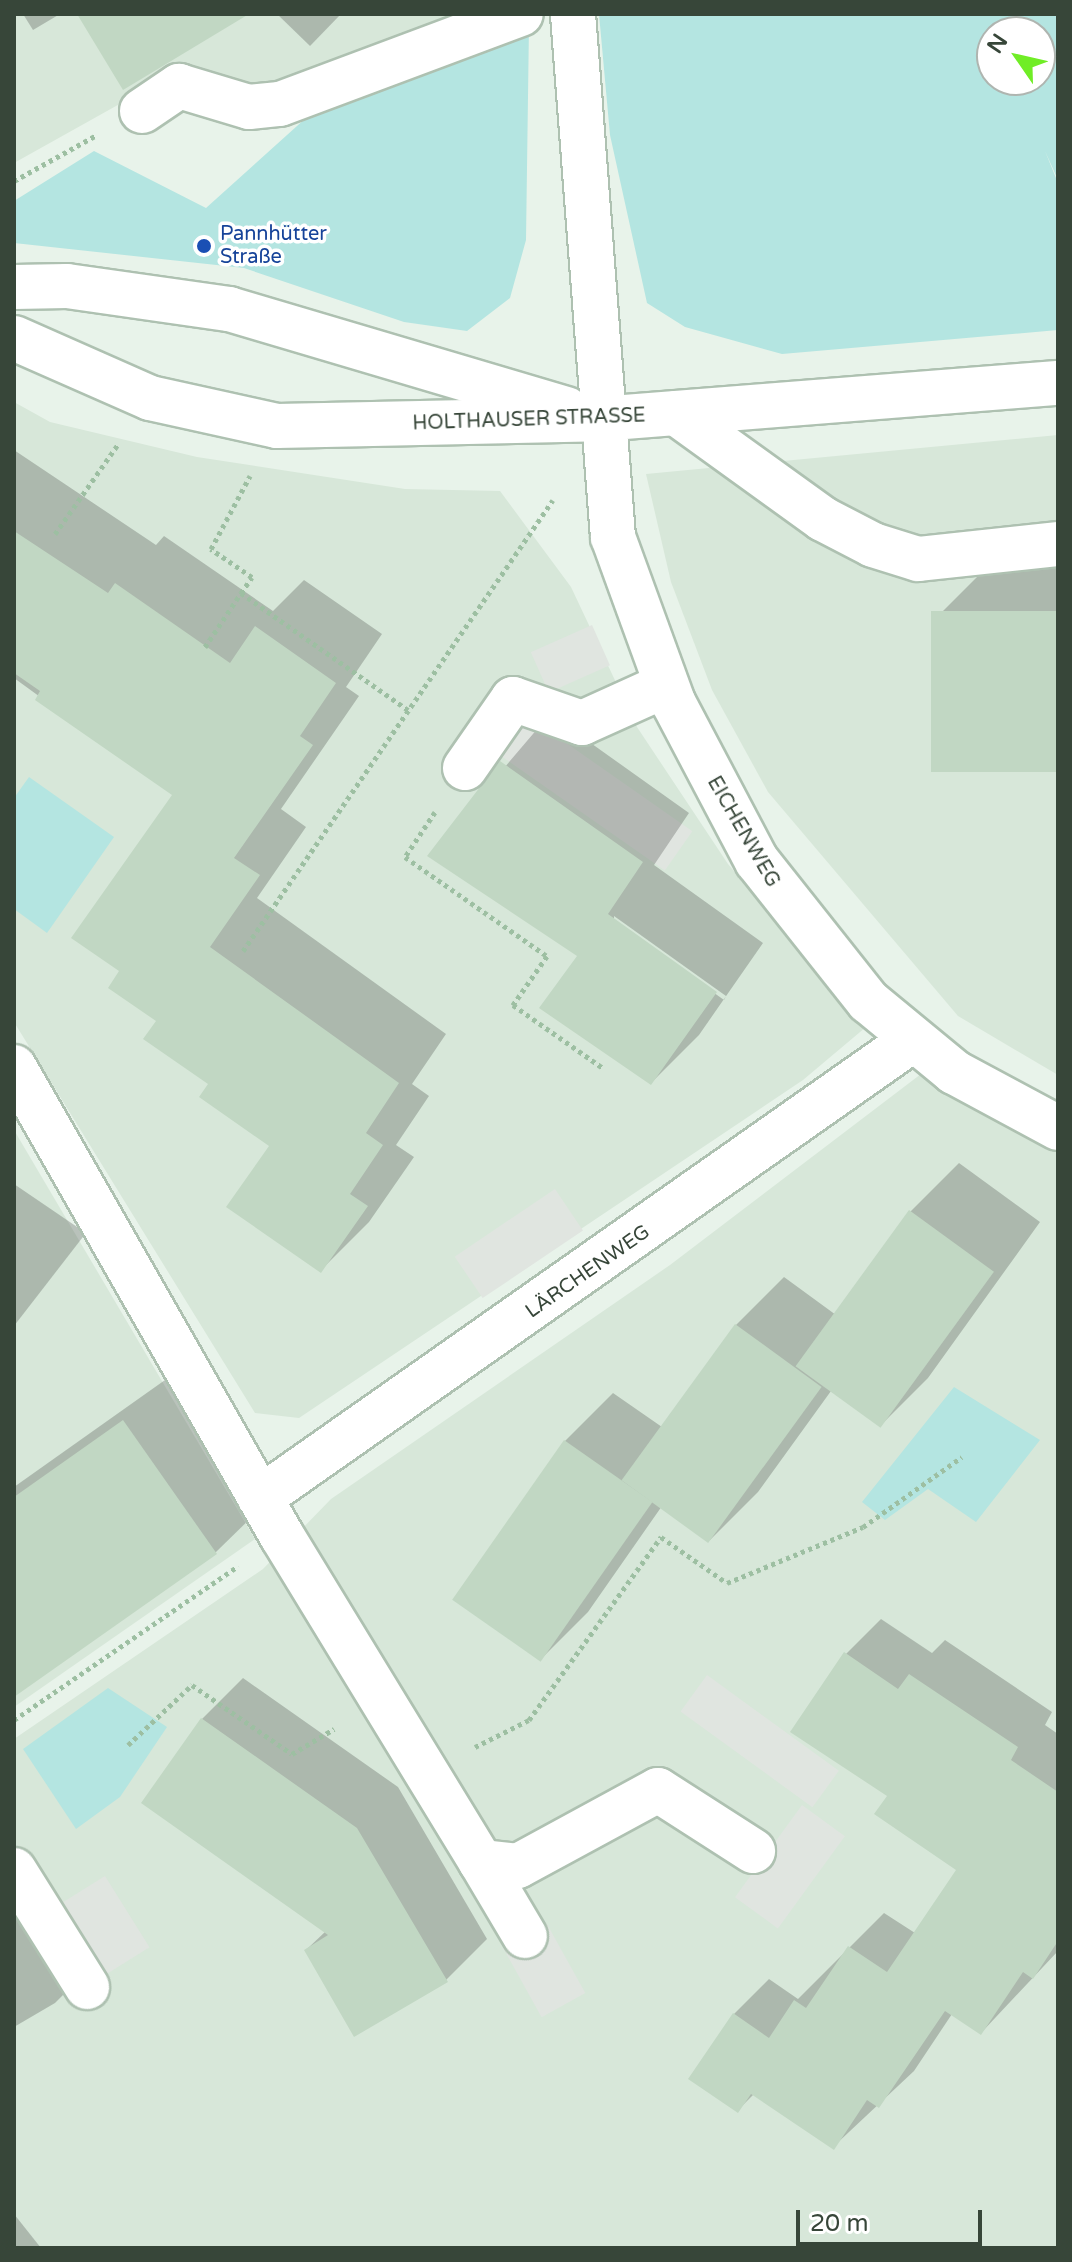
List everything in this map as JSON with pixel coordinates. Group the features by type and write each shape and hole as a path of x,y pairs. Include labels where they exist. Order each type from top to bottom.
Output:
{"street":[{"path":"142,111 179,86 249,107 280,104 521,14"},
{"path":"14,287 67,286 229,309 601,436 573,14"},
{"name":"HOLTHAUSER STRASSE","path":"14,338 150,398 277,426 601,436 676,413 1058,383"},
{"path":"676,413 823,519 873,545 918,559 1058,544"},
{"name":"EICHENWEG","path":"601,436 613,537 666,685 718,792 787,906 911,1041 1058,1128"},
{"path":"465,768 513,699 582,723 666,685"},
{"name":"LÄRCHENWEG","path":"260,1498 911,1041"},
{"path":"14,1067 282,1536 525,1936"},
{"path":"481,1862 518,1866 658,1790 753,1851"},
{"path":"14,1870 87,1987"}],"path":[{"path":"14,181 142,111"},
{"path":"55,534 150,398"},
{"path":"205,647 252,577 211,549 277,426"},
{"path":"243,951 543,511 601,436"},
{"path":"241,593 408,710"},
{"path":"465,768 405,857 547,956 513,1005 603,1068"},
{"path":"424,1772 529,1720 661,1537 727,1583 863,1527 962,1457"},
{"path":"14,1720 282,1536"},
{"path":"128,1745 192,1685 292,1754 381,1701"}],"shaded area":[{"path":"14,14 480,14 338,73 235,89 184,68 14,163"},
{"path":"599,14 1058,14 1058,180 1045,151 1058,183 1058,330 782,354 685,327 647,303 610,135"},
{"path":"529,25 526,240 510,298 467,331 404,322 244,268 14,243 14,201 94,151 206,208 307,117"},
{"path":"14,402 50,422 197,457 405,489 500,491 571,587 637,727 728,864 866,1027 803,1080 299,1418 255,1413 14,1022"},
{"path":"1058,435 1058,1075 958,1016 768,792 712,690 671,582 646,474"},
{"path":"592,625 610,665 549,692 531,652"},
{"path":"522,712 692,831 665,871 494,751"},
{"path":"29,777 114,837 47,933 14,909 14,798"},
{"path":"921,1074 1058,1147 1058,2248 14,2248 14,1739 263,1569 331,1499 670,1265"},
{"path":"14,1130 255,1539 14,1707"},
{"path":"555,1189 583,1230 483,1298 455,1257"},
{"path":"954,1387 1040,1440 976,1522 928,1489 885,1520 862,1502"},
{"path":"707,1675 839,1771 812,1807 681,1711"},
{"path":"108,1688 167,1727 120,1797 76,1829 23,1749"},
{"path":"802,1805 845,1836 778,1928 735,1897"},
{"path":"105,1876 150,1947 106,1974 62,1903"},
{"path":"547,1924 585,1993 542,2017 503,1948"}],"building":[{"path":"77,14 249,14 123,90"},
{"path":"14,531 108,593 115,583 230,663 255,626 336,683 300,736 313,745 234,858 260,875 210,947 399,1083 366,1133 383,1145 350,1194 368,1206 321,1273 226,1207 269,1146 199,1097 208,1084 143,1039 156,1021 108,988 119,971 71,938 172,795 35,700 40,691 14,673"},
{"path":"931,611 1058,611 1058,772 931,772"},
{"path":"500,761 643,862 608,914 717,992 651,1085 539,1008 577,956 427,856"},
{"path":"909,1210 994,1272 881,1428 796,1366"},
{"path":"735,1324 822,1387 708,1543 622,1480"},
{"path":"123,1420 217,1554 14,1697 14,1497"},
{"path":"564,1440 652,1502 541,1662 452,1600"},
{"path":"844,1652 898,1689 909,1674 1018,1747 1011,1760 1058,1792 1058,1941 1033,1979 1023,1972 981,2035 945,2011 879,2108 867,2100 834,2150 751,2094 738,2113 688,2079 733,2013 769,2038 794,2000 806,2008 848,1946 887,1972 956,1870 874,1814 887,1796 790,1732"},
{"path":"201,1718 357,1828 448,1982 354,2037 304,1950 328,1935 141,1803"}],"place":[{"name":"Pannhütter Straße","path":"204,246"}]}
